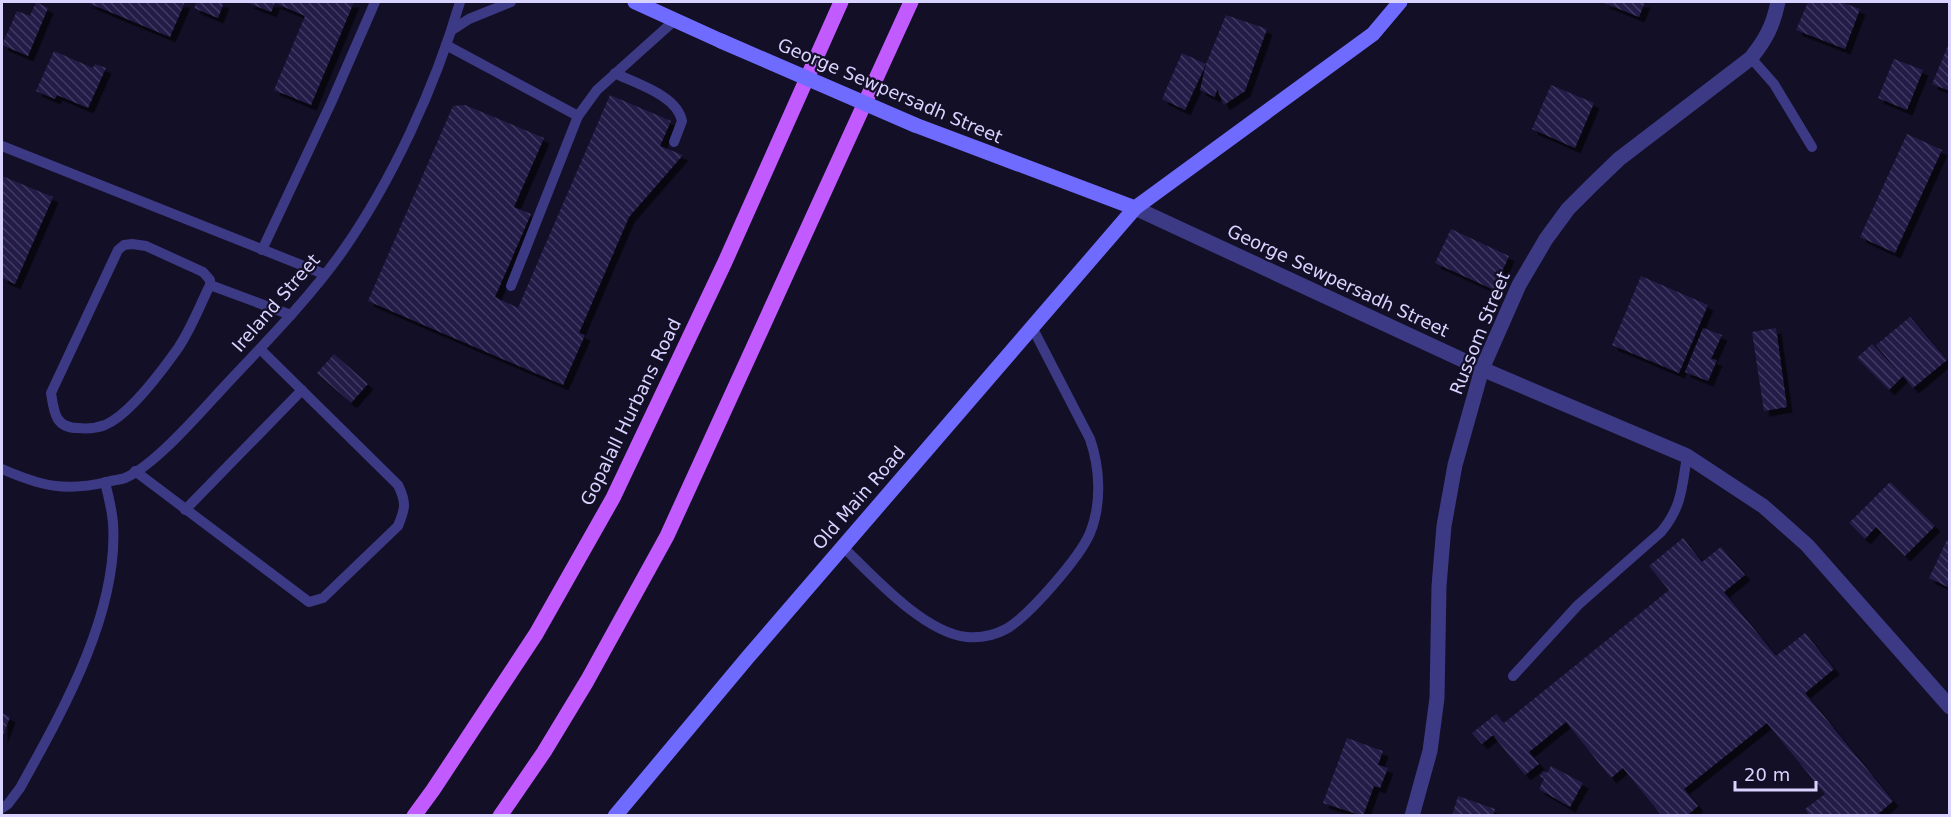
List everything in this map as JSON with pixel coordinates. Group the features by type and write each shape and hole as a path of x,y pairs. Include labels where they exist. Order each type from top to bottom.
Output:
{"main road":[{"name":"Gopalall Hurbans Road","path":"414,816 536,634 613,498 725,262 841,2"},
{"path":"500,816 544,752 587,681 667,536 910,2"}],"street":[{"name":"George Sewpersadh Street","path":"635,2 915,125 1135,208 1482,369 1687,456 1763,506 1807,545 1950,707"},
{"path":"1135,208 1373,34 1397,2"},
{"name":"Russom Street","path":"1412,816 1430,751 1437,698 1439,586 1444,526 1455,465 1482,369 1519,285 1546,239 1568,209 1619,159 1751,58 1774,21 1778,2"},
{"name":"Old Main Road","path":"615,816 1135,208"}],"lane":[{"path":"262,250 331,103 375,2"},
{"name":"Ireland Street","path":"2,469 40,484 70,488 125,478 148,463 199,415 291,315 341,252 384,186 426,95 452,30 460,2"},
{"path":"452,30 468,19 511,2"},
{"path":"511,286 578,116 597,90 675,20"},
{"path":"446,45 578,116"},
{"path":"1751,58 1774,84 1812,147"},
{"path":"615,73 669,99 676,106 682,121 674,142"},
{"path":"2,146 324,274"},
{"path":"123,245 146,246 203,272 210,280 210,285 177,350 134,403 106,424 87,429 72,428 59,423 54,415 51,393 118,250 123,245"},
{"path":"210,285 291,315"},
{"path":"843,547 890,592 925,621 949,633 967,637 987,636 1007,629 1029,610 1075,558 1090,533 1096,510 1098,481 1096,458 1090,439 1032,327"},
{"path":"135,471 309,602 323,598 398,526 404,511 405,498 398,485 260,349"},
{"path":"185,510 302,390"},
{"path":"1513,675 1578,605 1661,532 1672,518 1678,504 1687,456"},
{"path":"2,808 20,788 79,676 105,597 112,555 113,522 105,482"}],"building":[{"path":"36,2 48,8 28,56 2,45 17,11 30,16"},
{"path":"86,2 185,2 170,37"},
{"path":"197,2 224,2 218,18 194,8"},
{"path":"246,2 354,2 311,105 274,90 305,16 275,3 271,12"},
{"path":"1602,2 1645,2 1639,17"},
{"path":"1808,2 1841,2 1860,9 1845,49 1796,30"},
{"path":"1226,15 1267,29 1245,91 1224,105 1217,89 1215,97 1200,90 1206,64"},
{"path":"1950,41 1950,91 1932,84"},
{"path":"54,51 93,68 95,64 106,68 88,108 57,95 55,99 36,91"},
{"path":"1182,53 1206,64 1185,110 1162,99"},
{"path":"1894,59 1923,70 1907,110 1878,98"},
{"path":"1551,85 1594,103 1575,148 1532,129"},
{"path":"610,95 671,121 660,146 683,155 629,217 579,333 585,335 563,385 368,301 453,106 465,105 544,138 514,207 531,214 495,297 518,308"},
{"path":"1907,134 1942,150 1895,253 1860,237"},
{"path":"2,176 53,197 15,284 2,278"},
{"path":"1451,229 1509,256 1494,290 1435,263"},
{"path":"1641,276 1708,305 1679,373 1612,345"},
{"path":"1910,317 1947,360 1913,388 1903,376 1889,390 1857,358 1872,344 1898,371 1876,345"},
{"path":"1703,328 1722,335 1711,359 1717,360 1708,381 1685,372"},
{"path":"1776,328 1787,407 1764,411 1752,332"},
{"path":"334,354 368,384 351,403 317,373"},
{"path":"1890,482 1935,526 1905,556 1876,527 1865,539 1849,523"},
{"path":"1683,538 1702,562 1721,547 1745,575 1724,592 1776,656 1805,633 1834,669 1805,693 1893,801 1876,816 1810,816 1805,809 1825,794 1767,723 1684,789 1698,806 1687,816 1662,816 1623,768 1611,778 1566,722 1529,752 1539,764 1525,775 1493,735 1482,744 1472,733 1496,714 1504,723 1669,590 1649,566"},
{"path":"1947,540 1950,541 1950,588 1929,578"},
{"path":"2,713 10,717 2,738"},
{"path":"1347,738 1383,751 1378,765 1388,768 1380,788 1374,786 1363,816 1323,803"},
{"path":"1551,766 1583,783 1570,807 1539,789 1544,779 1540,776 1543,771 1547,773"},
{"path":"1458,796 1495,809 1493,816 1452,816"}]}
